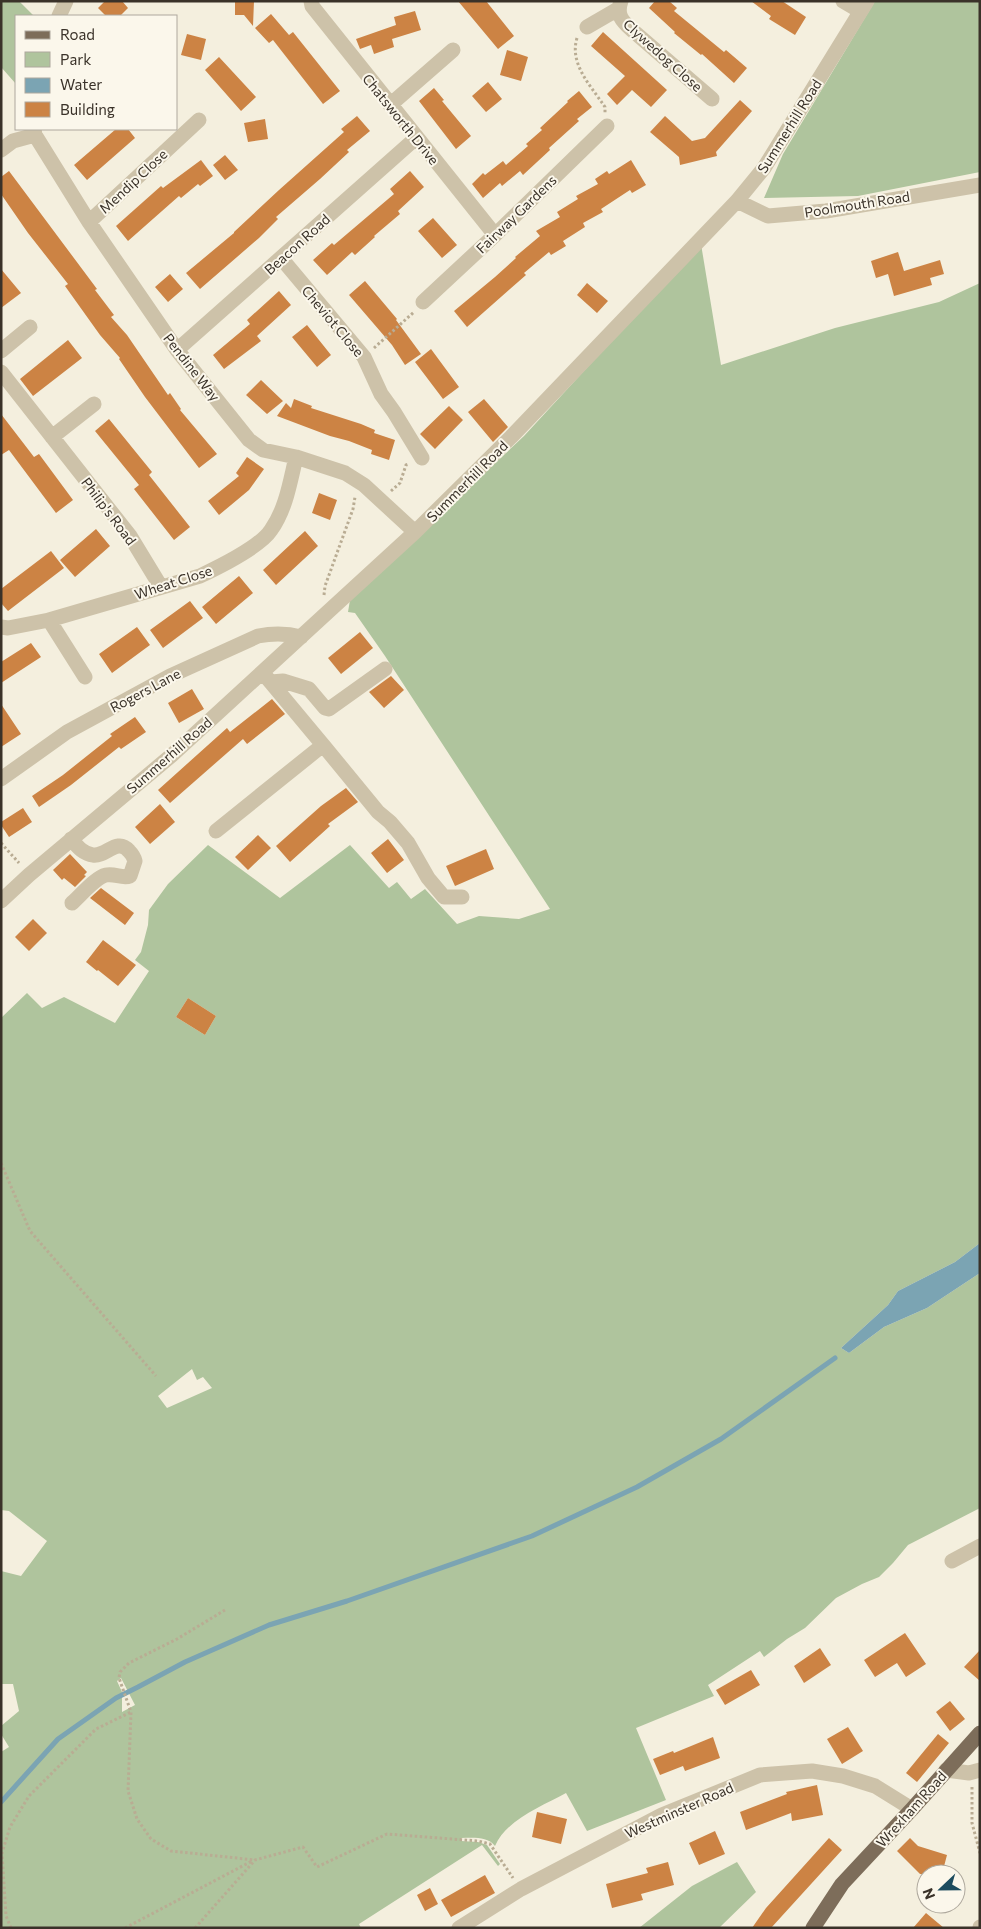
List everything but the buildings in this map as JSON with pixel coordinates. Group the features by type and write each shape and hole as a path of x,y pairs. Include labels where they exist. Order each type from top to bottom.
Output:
{"main road":[{"name":"Wrexham Road","path":"813,1928 842,1884 980,1733"}],"street":[{"path":"59,15 66,1"},
{"name":"Chatsworth Drive","path":"311,1 312,6 495,235"},
{"path":"843,1 864,6"},
{"name":"Clywedog Close","path":"587,27 620,5 622,20 712,99"},
{"name":"Summerhill Road","path":"1,901 29,874 267,677 301,637 415,532 510,437 737,201 764,168 864,6"},
{"path":"390,105 453,50"},
{"name":"Mendip Close","path":"89,222 199,120"},
{"name":"Fairway Gardens","path":"423,302 607,126"},
{"path":"1,150 13,141 34,132"},
{"name":"Pendine Way","path":"34,132 89,222 177,350 249,440 263,450 296,457 345,473 381,500 415,532"},
{"name":"Beacon Road","path":"177,350 416,138"},
{"name":"Poolmouth Road","path":"737,201 768,216 826,211 980,184"},
{"name":"Cheviot Close","path":"281,258 364,357 381,394 422,458"},
{"path":"1,351 30,327"},
{"name":"Philip's Road","path":"1,372 130,536 161,587"},
{"path":"52,437 94,404"},
{"name":"Wheat Close","path":"1,627 8,628 49,620 200,576 219,567 270,533 286,498 296,457"},
{"path":"49,620 85,676"},
{"name":"Rogers Lane","path":"1,779 67,732 170,676 258,636 287,633 301,637"},
{"path":"267,677 283,681 315,684 325,708 329,709 384,669"},
{"path":"267,677 378,812 390,822 408,843 428,878 444,897 462,897"},
{"path":"216,831 324,745"},
{"path":"71,840 84,852 93,856 115,846 121,846 126,848 135,861 135,867 130,876 105,875 72,903"},
{"path":"952,1561 980,1546"},
{"path":"946,1770 976,1771"},
{"name":"Westminster Road","path":"459,1928 521,1889 662,1815 760,1775 812,1771 843,1776 875,1786 912,1809"}],"path":[{"path":"587,27 580,31 574,50 578,67 605,107 607,126"},
{"path":"364,357 423,302"},
{"path":"381,500 400,482 406,465 422,458"},
{"path":"321,618 325,586 353,509 358,481"},
{"path":"1,843 29,874"},
{"path":"1,1163 30,1231 156,1376"},
{"path":"225,1610 176,1639 129,1663 119,1678 131,1712 128,1792 137,1819 151,1839 171,1851 255,1860"},
{"path":"11,1928 6,1916 2,1853 10,1827 29,1796 96,1730 131,1712"},
{"path":"976,1771 972,1823 980,1853"},
{"path":"125,1928 255,1860 303,1847 317,1867 387,1834 478,1841 490,1844 521,1889"},
{"path":"195,1928 255,1860"}],"green space":[{"path":"1,1 19,1 33,15 15,15 15,83 1,67"},
{"path":"875,1 980,1 980,172 858,196 764,198 783,154"},
{"path":"701,244 721,365 835,328 939,302 980,283 980,1243 955,1262 898,1291 888,1305 841,1348 849,1353 884,1327 927,1308 980,1273 980,1508 908,1545 879,1577 836,1598 805,1628 764,1657 760,1651 708,1685 714,1696 636,1728 666,1800 587,1831 566,1793 516,1821 500,1837 495,1846 484,1839 461,1838 461,1841 478,1842 487,1845 500,1864 498,1866 482,1845 359,1924 361,1928 1,1928 1,1752 9,1747 1,1734 1,1726 19,1711 13,1684 1,1684 1,1571 21,1576 47,1541 9,1511 1,1510 1,1018 27,993 42,1008 64,997 115,1023 149,971 135,960 141,952 148,925 149,910 168,884 208,845 280,898 350,845 389,888 397,882 411,899 425,889 457,924 479,916 519,919 550,909 385,656 355,613 348,612 350,600 524,436","holes":["188,998 216,1016 205,1035 176,1017","192,1369 197,1380 203,1377 212,1388 167,1408 158,1396","121,1678 135,1705 122,1712 122,1692 117,1681"]},
{"path":"737,1862 756,1892 719,1928 639,1928 692,1886"}],"water":[{"path":"980,1243 980,1273 927,1308 884,1327 849,1353 841,1348 888,1305 898,1291 955,1262"}],"waterway":[{"path":"1,1802 58,1739 116,1698 185,1662 269,1625 347,1601 532,1536 637,1487 721,1439 835,1358"}]}
